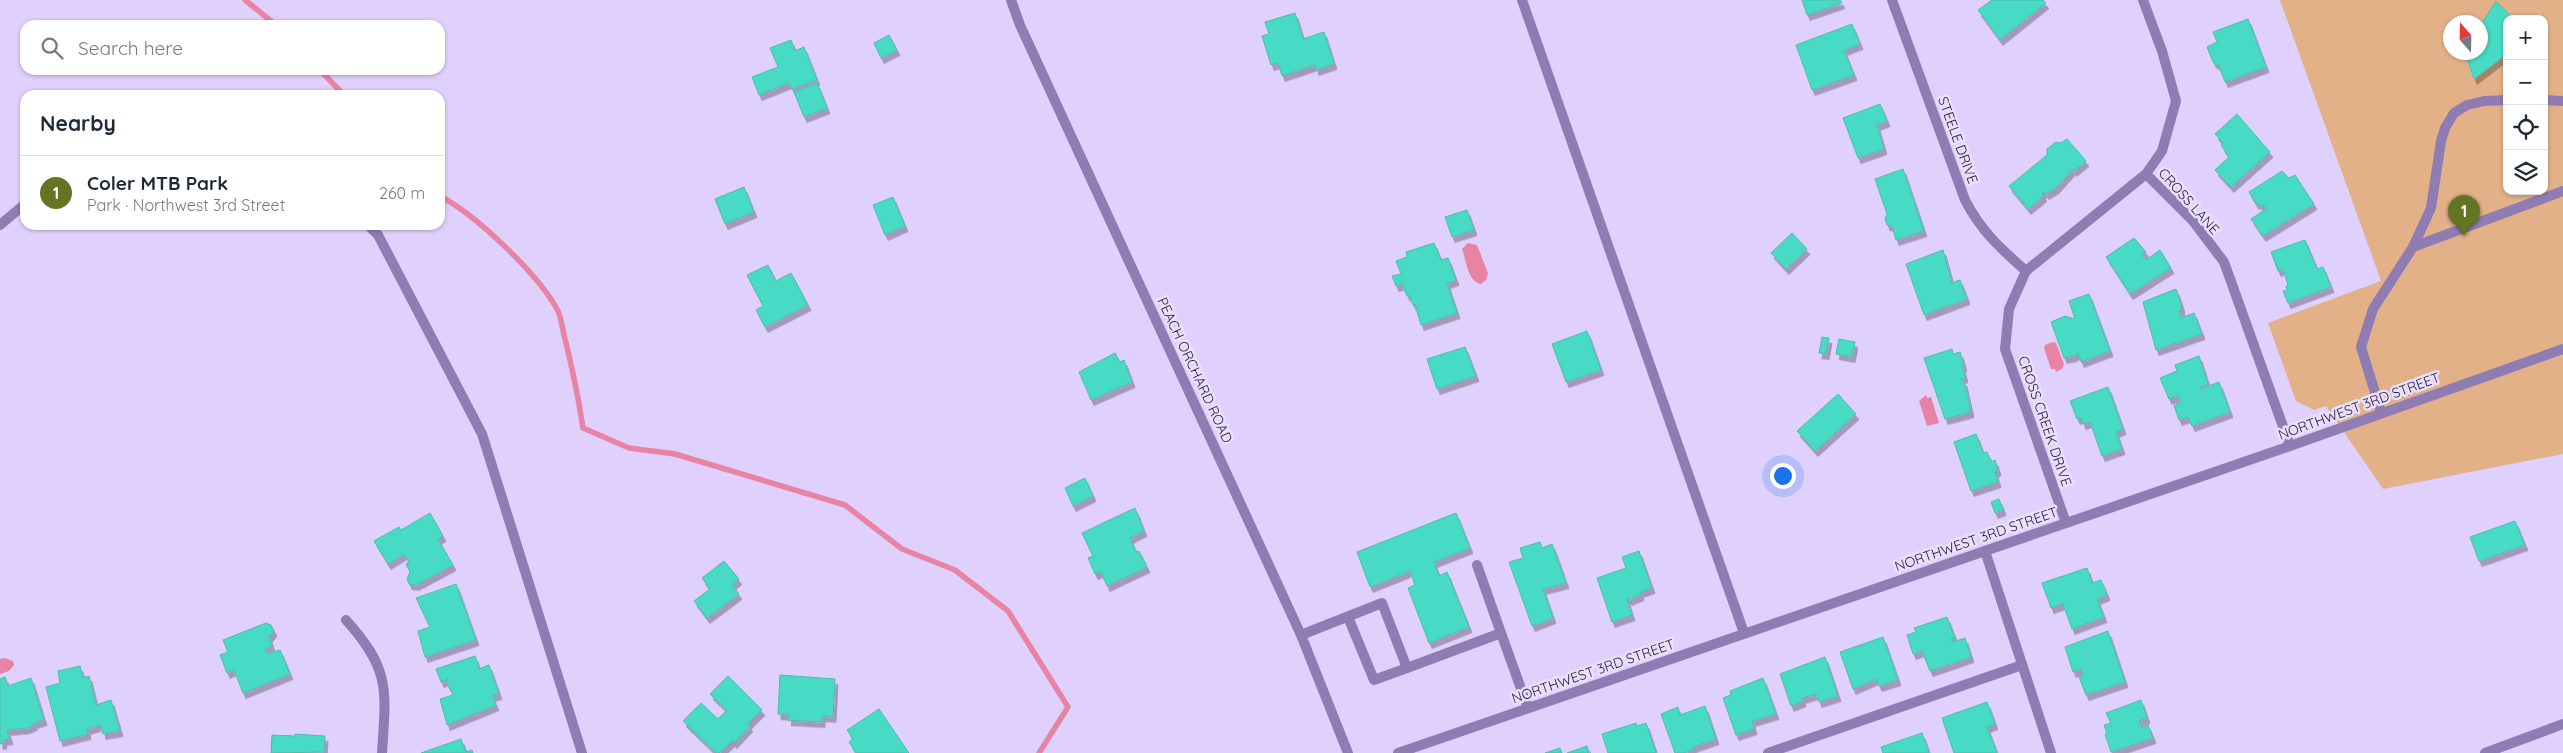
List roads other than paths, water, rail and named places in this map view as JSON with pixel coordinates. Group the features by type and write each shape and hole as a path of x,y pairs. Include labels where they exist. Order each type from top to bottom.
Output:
{"street":[{"name":"PEACH ORCHARD ROAD","path":"1011,0 1020,26 1301,635 1348,753"},
{"path":"1522,0 1744,633"},
{"name":"STEELE DRIVE","path":"1892,0 1965,200 1977,223 1991,240 2026,272"},
{"path":"2143,0 2162,51 2176,101 2162,151 2146,174"},
{"path":"2381,412 2361,347 2373,309 2413,247 2431,208 2441,141 2454,113 2467,105 2484,101 2503,100"},
{"path":"2548,100 2563,100"},
{"name":"CROSS LANE","path":"2026,272 2146,174 2193,221 2224,262 2290,446"},
{"path":"2413,247 2563,191"},
{"path":"0,225 20,208"},
{"path":"373,230 378,235 482,434 582,753"},
{"name":"CROSS CREEK DRIVE","path":"2026,272 2009,309 2005,349 2066,523"},
{"name":"NORTHWEST 3RD STREET","path":"1398,753 2290,446 2563,348"},
{"path":"1985,551 2051,753"},
{"path":"1477,565 1528,708"},
{"path":"1301,635 1382,603 1407,668"},
{"path":"1348,617 1374,680 1501,633"},
{"path":"346,620 366,642 377,661 384,680 382,753"},
{"path":"1768,753 2022,665"},
{"path":"2485,753 2563,724"}],"waterway":[{"path":"245,0 270,20"},
{"path":"325,75 339,90"},
{"path":"445,199 488,231 521,262 557,309 572,370 583,428 629,448 675,454 845,505 902,549 955,570 1008,611 1068,707 1039,753"}],"place":[{"name":"Coler MTB Park","path":"2464,236"}]}
